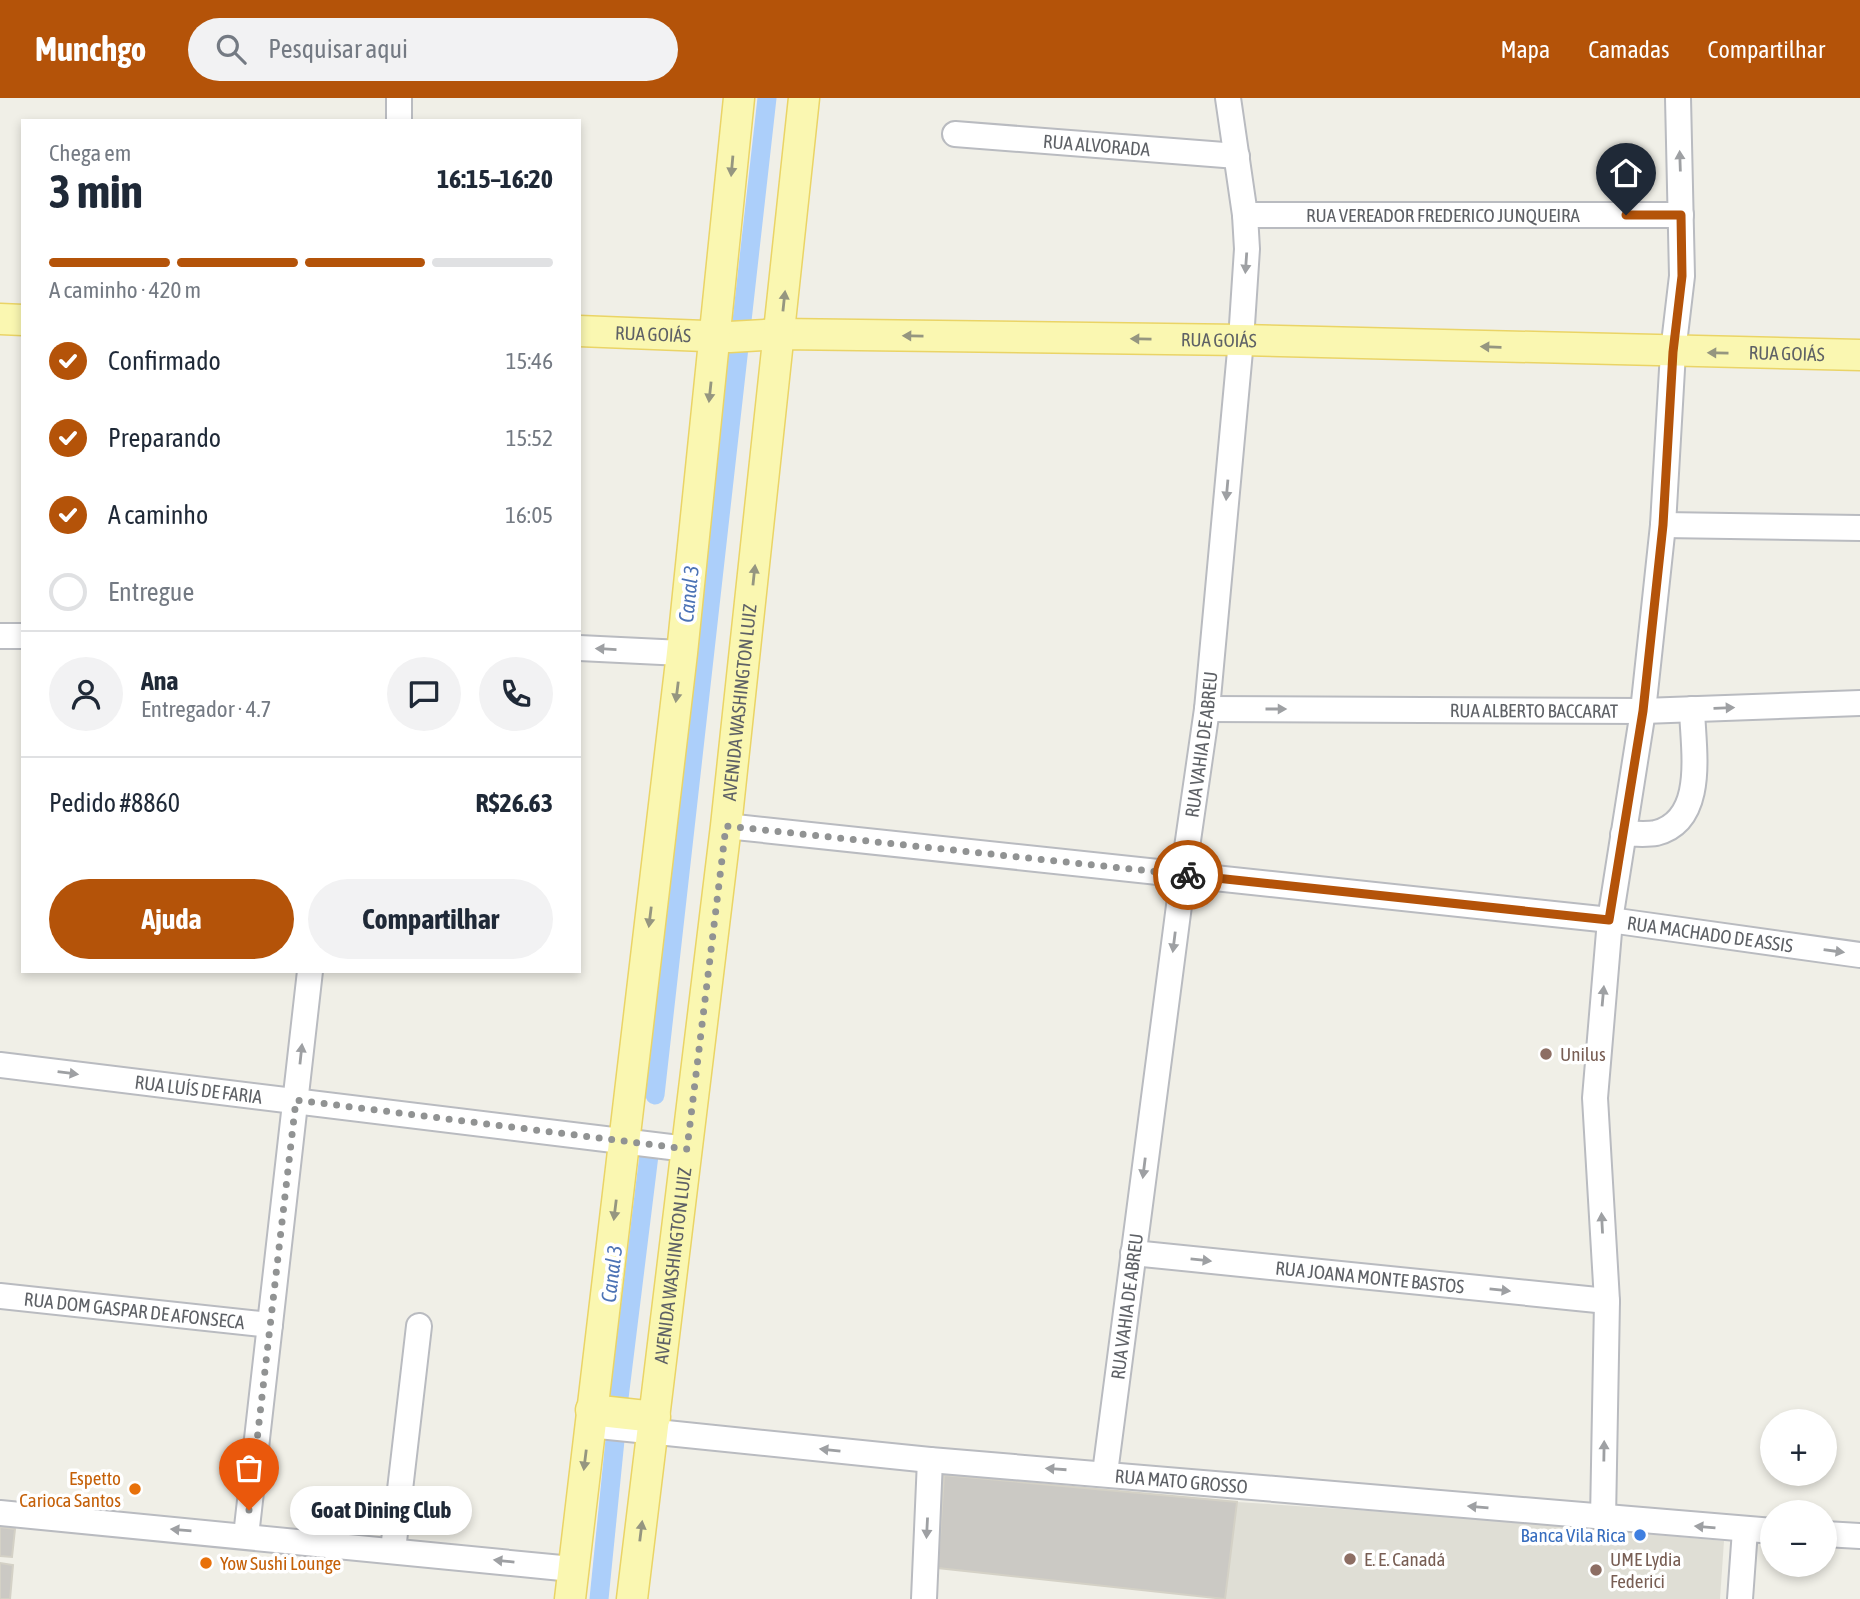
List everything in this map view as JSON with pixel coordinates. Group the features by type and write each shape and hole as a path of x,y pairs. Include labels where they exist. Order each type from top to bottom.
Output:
{"main road":[{"path":"570,1599 682,653 723,336 739,98"},
{"name":"AVENIDA WASHINGTON LUIZ","path":"632,1599 726,826 770,335 804,98"},
{"path":"0,319 21,320"},
{"name":"RUA GOIÁS","path":"581,331 723,336 1241,340 1860,355"},
{"path":"591,1418 654,1425"}],"street":[{"path":"399,98 399,119"},
{"name":"RUA VAHIA DE ABREU","path":"1104,1473 1183,875 1208,709 1247,249 1245,215 1228,98"},
{"path":"1603,1519 1607,1301 1595,1098 1609,920 1643,711 1663,525 1673,352 1682,276 1678,98"},
{"name":"RUA ALVORADA","path":"955,134 1237,156"},
{"name":"RUA VEREADOR FREDERICO JUNQUEIRA","path":"1245,215 1681,215"},
{"path":"1663,525 1860,528"},
{"path":"0,636 21,636"},
{"path":"581,648 682,653"},
{"name":"RUA ALBERTO BACCARAT","path":"1208,709 1643,711 1860,703"},
{"path":"1623,834 1656,833 1675,823 1689,808 1692,791 1692,709"},
{"name":"RUA MACHADO DE ASSIS","path":"726,826 1609,920 1860,955"},
{"path":"246,1536 310,973"},
{"name":"RUA LUÍS DE FARIA","path":"0,1065 687,1149"},
{"name":"RUA JOANA MONTE BASTOS","path":"1133,1253 1607,1301"},
{"name":"RUA DOM GASPAR DE AFONSECA","path":"0,1296 270,1325"},
{"path":"393,1550 419,1326"},
{"name":"RUA MATO GROSSO","path":"654,1425 930,1460 1760,1531"},
{"path":"924,1599 930,1460"},
{"path":"0,1513 572,1569"},
{"path":"1740,1599 1745,1530"},
{"path":"1837,1534 1860,1535"}],"shaded area":[{"path":"1237,1502 1475,1518 1724,1541 1720,1599 1225,1599"}],"building":[{"path":"944,1475 1237,1502 1225,1599 938,1568"},
{"path":"0,1527 15,1529 12,1557 0,1556"},
{"path":"0,1563 13,1565 10,1599 0,1599"}],"waterway":[{"name":"Canal 3","path":"655,1095 767,98"},
{"name":"Canal 3","path":"619,1398 649,1155"},
{"name":"Canal 3","path":"599,1599 615,1440"}],"way so far":[{"path":"249,1510 296,1100 687,1149 726,826 1188,875"}],"place":[{"name":"Unilus","path":"1546,1054"},
{"name":"Espetto Carioca Santos","path":"135,1489"},
{"name":"Goat Dining Club","path":"249,1510"},
{"name":"Banca Vila Rica","path":"1640,1535"},
{"name":"E. E. Canadá","path":"1350,1559"},
{"name":"Yow Sushi Lounge","path":"206,1563"},
{"name":"UME Lydia Federici","path":"1596,1570"}],"route":[{"path":"1188,875 1609,920 1643,711 1663,525 1673,352 1682,276 1681,215 1626,215"}]}
